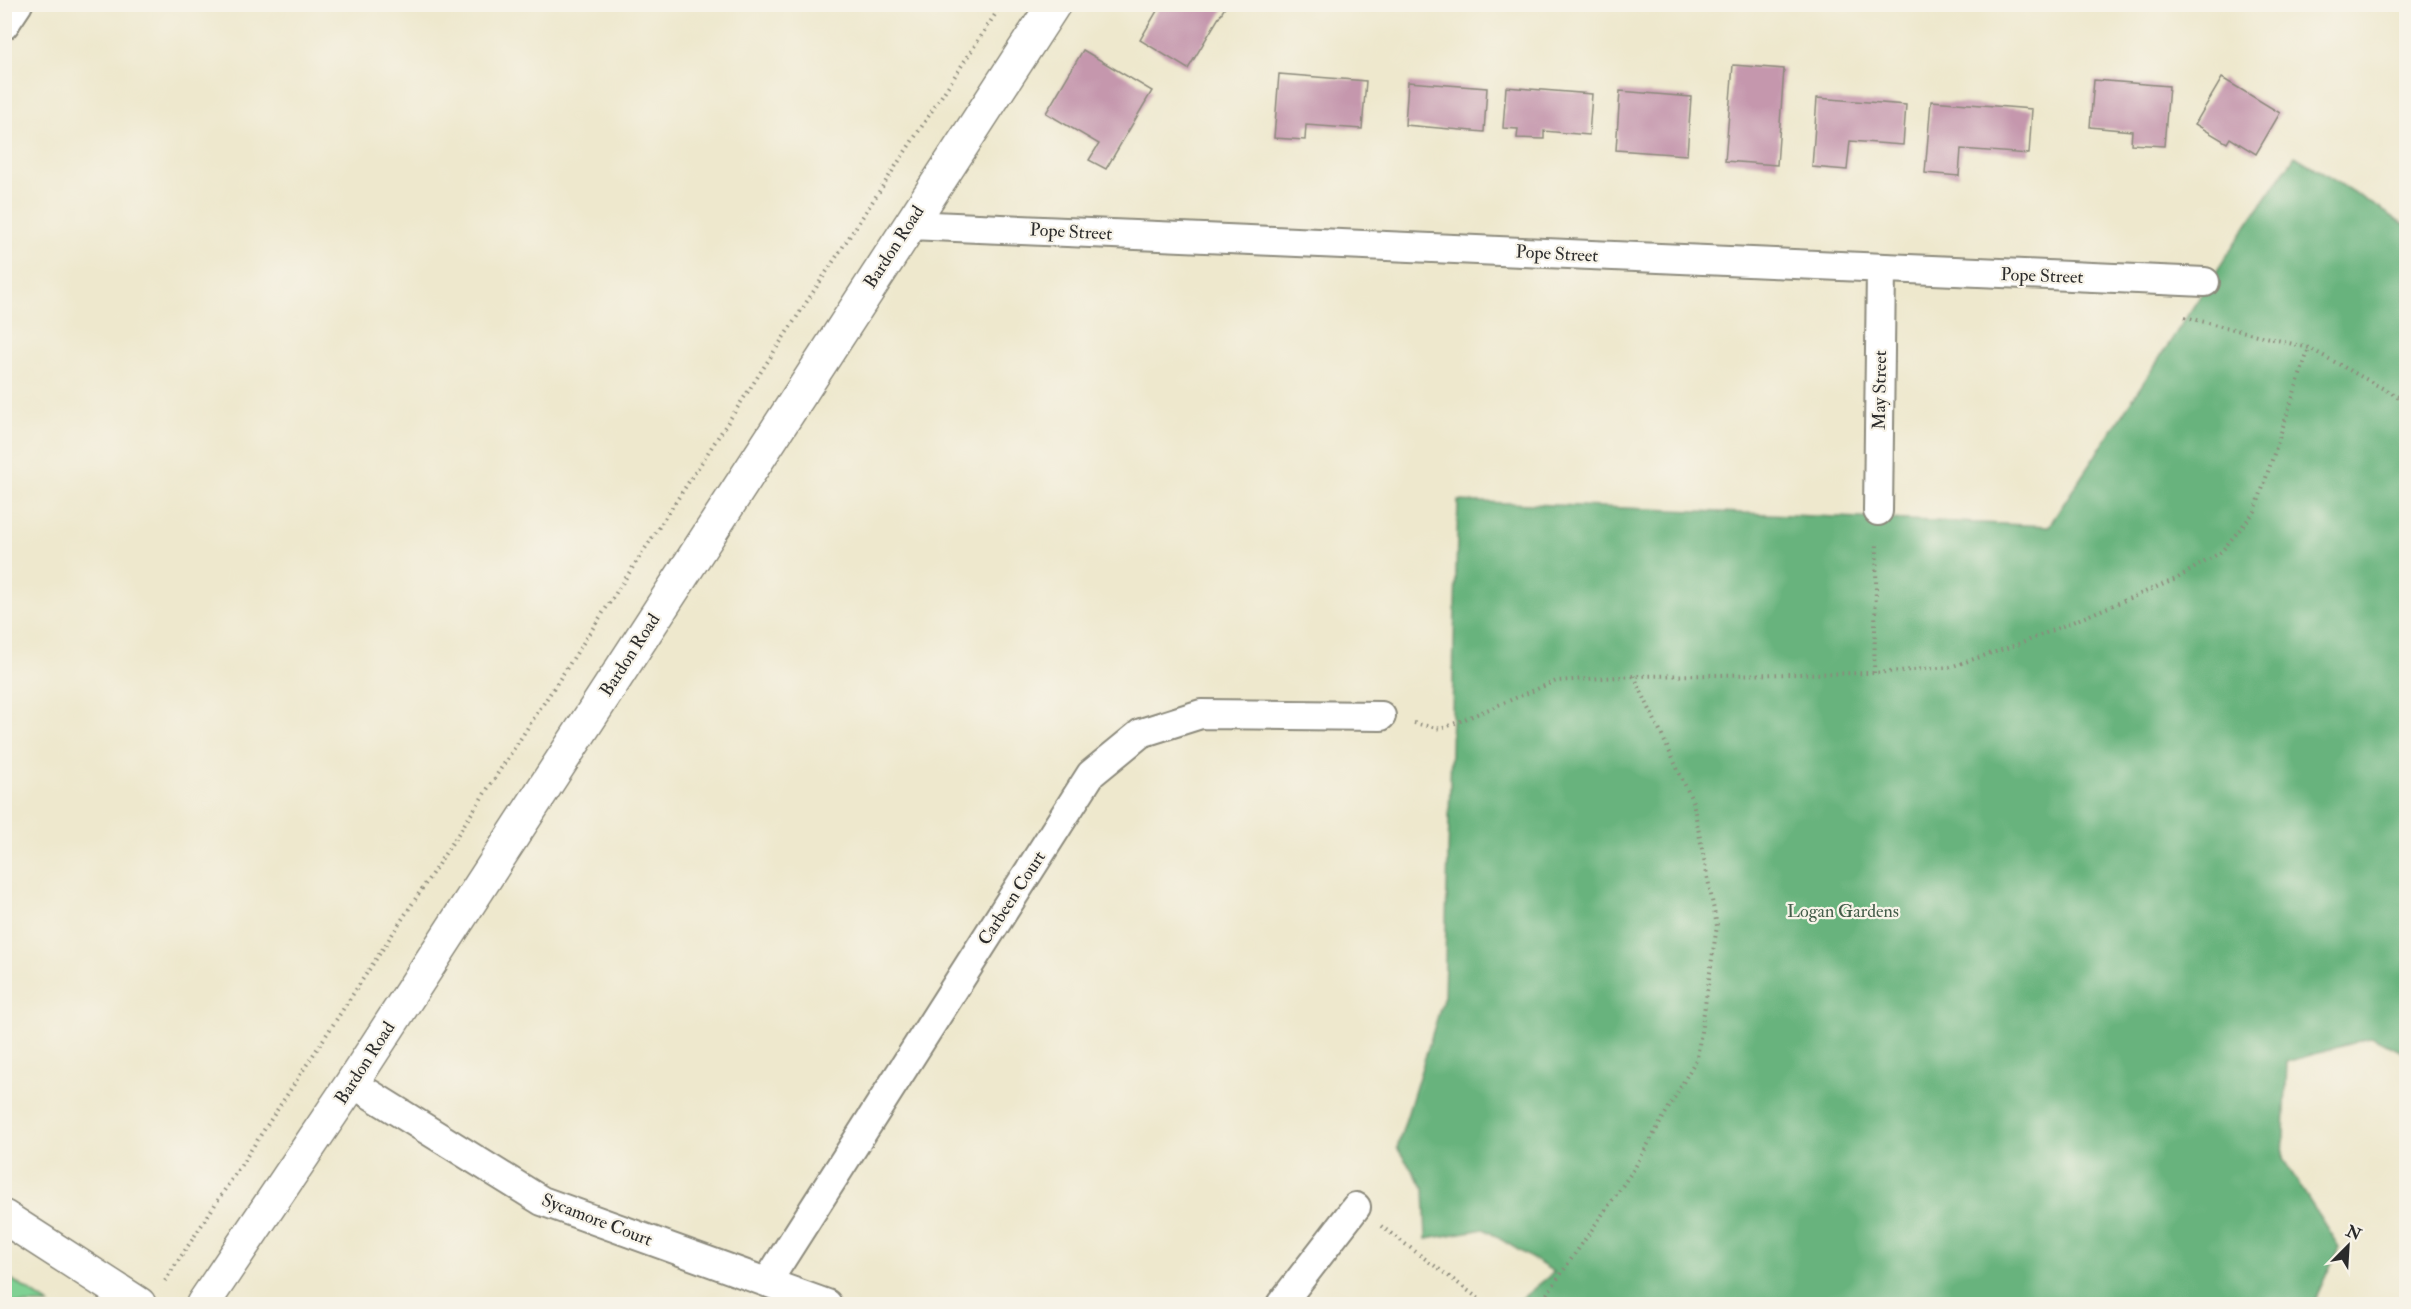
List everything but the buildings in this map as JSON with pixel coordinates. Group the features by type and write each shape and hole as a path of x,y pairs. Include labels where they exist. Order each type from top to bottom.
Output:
{"street":[{"path":"4,25 18,4"},
{"name":"Bardon Road","path":"203,1305 352,1083 1054,4"},
{"name":"Pope Street","path":"909,225 2205,282"},
{"name":"May Street","path":"1878,511 1881,269"},
{"name":"Carbeen Court","path":"767,1282 1091,774 1141,733 1201,714 1381,716"},
{"name":"Sycamore Court","path":"352,1083 542,1201 827,1305"},
{"path":"1281,1305 1356,1207"},
{"path":"4,1216 151,1294"}],"path":[{"path":"151,1294 1002,4"},
{"path":"2176,281 2174,315 2309,348 2406,401"},
{"path":"1381,716 1441,729 1556,681 1634,676 1874,673 1950,667 2022,643 2176,579 2221,552 2255,511 2309,348"},
{"path":"1874,673 1878,511"},
{"path":"1539,1305 1634,1169 1697,1058 1717,926 1693,802 1634,676"},
{"path":"1356,1207 1486,1305"}],"green space":[{"name":"Logan Gardens","path":"2295,156 2406,225 2406,1054 2373,1037 2287,1062 2283,1159 2339,1247 2313,1304 1515,1304 1554,1272 1484,1229 1426,1239 1424,1188 1397,1148 1444,996 1458,501 2049,526"},
{"path":"5,1275 49,1304 5,1304"}]}
